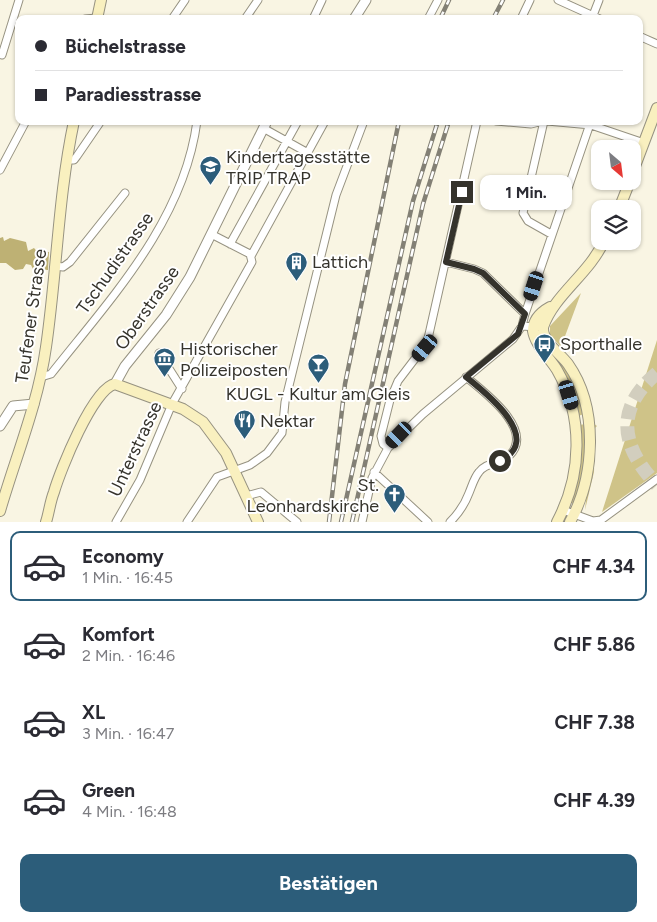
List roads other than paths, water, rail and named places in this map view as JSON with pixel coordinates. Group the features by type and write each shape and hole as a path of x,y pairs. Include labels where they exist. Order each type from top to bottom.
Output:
{"main road":[{"path":"98,15 101,0"},
{"path":"641,151 657,108"},
{"name":"Teufener Strasse","path":"0,511 41,377 66,160 73,125"},
{"path":"557,522 574,479 577,457 575,421 566,387 537,342 539,316 555,304 585,273 599,250"},
{"path":"538,327 546,340 574,374 586,411 589,462 583,490 572,518"},
{"path":"115,384 172,404 191,413 212,432 235,470 258,522"},
{"name":"Oberstrasse","path":"46,522 54,491 90,410 106,388 115,384"},
{"name":"Oberstrasse","path":"39,522 50,507"}],"street":[{"path":"2,55 19,0"},
{"path":"101,0 110,0"},
{"path":"175,15 185,0"},
{"path":"247,15 258,0"},
{"path":"315,15 322,0"},
{"path":"357,15 366,0"},
{"path":"430,15 438,0"},
{"path":"523,15 530,0"},
{"path":"558,0 588,15"},
{"path":"593,15 599,0"},
{"path":"643,38 657,44"},
{"path":"0,170 24,125"},
{"path":"66,160 74,160 98,125"},
{"name":"Tschudistrasse","path":"41,377 51,374 94,321 154,238 180,188 194,147 197,125"},
{"name":"Oberstrasse","path":"115,384 125,366 173,304 194,269 265,125"},
{"path":"266,125 287,142 308,153"},
{"path":"230,244 296,125"},
{"name":"Unterstrasse","path":"116,522 140,480 172,404 251,263 251,256 323,125"},
{"path":"187,522 215,479 255,463 278,439 283,428 286,402 336,195 362,125"},
{"path":"388,448 383,444 381,436 392,392 398,381 426,346 477,125"},
{"path":"543,125 523,213 528,222 551,234"},
{"path":"362,522 374,472 388,448 406,429 466,377 513,340 522,326 551,234 590,125"},
{"path":"596,125 644,143"},
{"path":"55,266 63,267 70,262 125,193"},
{"path":"211,234 251,256"},
{"path":"446,262 483,273 525,314"},
{"path":"522,326 538,327"},
{"name":"Unterstrasse","path":"159,353 182,389"},
{"path":"450,522 464,503 478,472 509,456 516,444 514,428 504,410 466,377"},
{"path":"0,426 13,406 34,404"},
{"path":"374,472 428,522"},
{"path":"563,510 572,518 593,521 601,520 657,479"},
{"path":"246,496 261,492 297,522"}],"tunnel":[{"path":"657,373 643,387 634,400 627,428 636,457 657,485"}],"railway":[{"path":"442,15 449,0"},
{"path":"495,15 503,0"},
{"path":"329,522 345,384 398,125"},
{"path":"341,522 413,201 437,125"},
{"path":"352,522 423,204 448,125"}],"place":[{"name":"Kindertagesstätte TRIP TRAP","path":"210,186"},
{"name":"Lattich","path":"296,281"},
{"name":"Sporthalle","path":"544,363"},
{"name":"Historischer Polizeiposten","path":"164,378"},
{"name":"KUGL - Kultur am Gleis","path":"318,383"},
{"name":"Nektar","path":"244,440"},
{"name":"St. Leonhardskirche","path":"395,514"}]}
